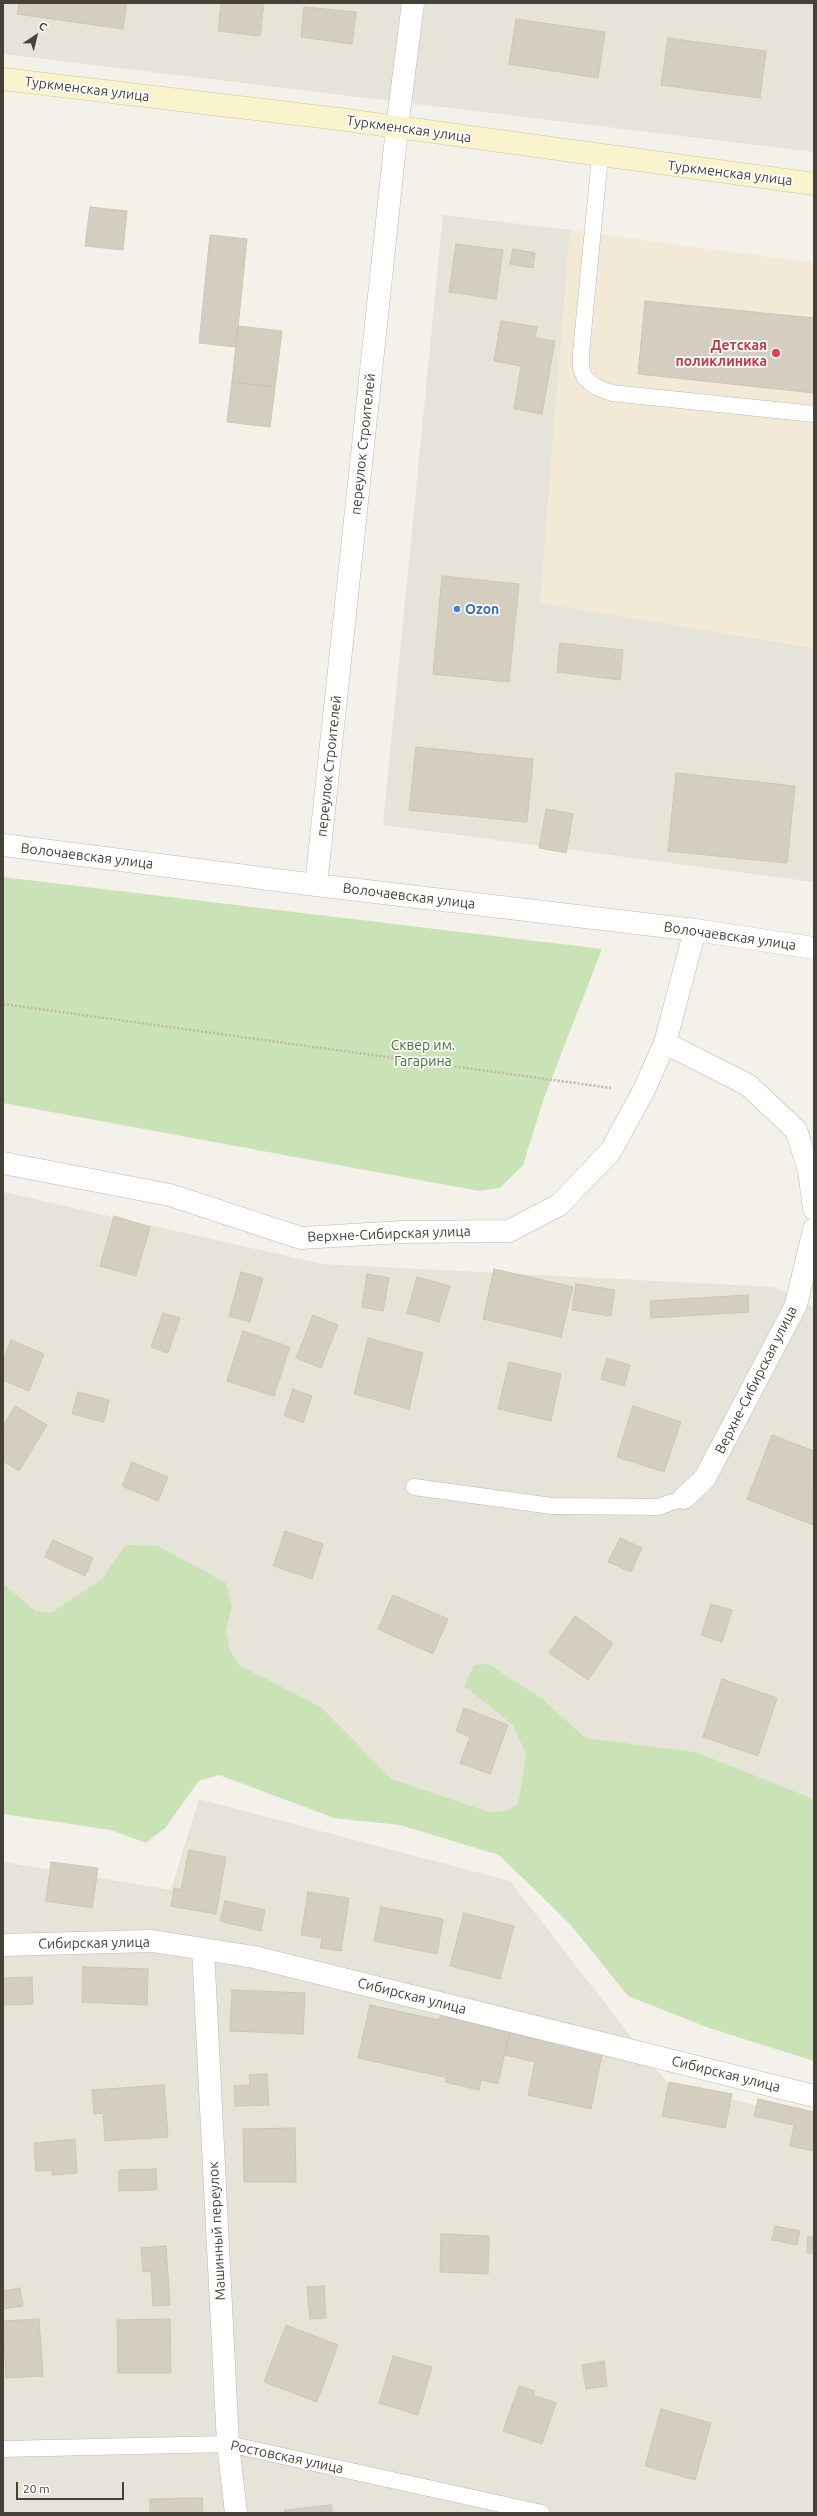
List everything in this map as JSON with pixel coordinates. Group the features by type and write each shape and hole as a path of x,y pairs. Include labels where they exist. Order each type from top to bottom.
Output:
{"main road":[{"name":"Туркменская улица","path":"3,79 397,128 814,184"}],"street":[{"name":"переулок Строителей","path":"316,885 397,128 414,3"},
{"name":"Волочаевская улица","path":"3,845 316,885 694,930 814,948"},
{"name":"Верхне-Сибирская улица","path":"3,1163 170,1195 301,1238 403,1232 509,1231 559,1205 610,1152 643,1092 665,1043 694,930"},
{"path":"665,1043 748,1085 796,1130 809,1170 814,1209"},
{"name":"Верхне-Сибирская улица","path":"684,1498 706,1478 796,1305 814,1229"},
{"name":"Сибирская улица","path":"3,1945 152,1941 254,1957 814,2096"},
{"name":"Машинный переулок","path":"203,1948 228,2444 236,2513"}],"lane":[{"path":"600,156 581,353 581,368 586,378 596,387 612,393 814,414"},
{"path":"414,1487 552,1506 658,1507 684,1498"},
{"name":"Ростовская улица","path":"3,2449 228,2444 542,2513"}],"path":[{"path":"3,1004 643,1092"}],"shaded area":[{"path":"3,3 814,3 814,152 3,54"},
{"path":"443,215 570,230 540,603 814,648 814,882 383,825"},
{"path":"570,230 814,263 814,648 540,603"},
{"path":"3,1192 322,1264 775,1287 814,1308 814,1799 696,1752 586,1738 541,1698 491,1706 513,1725 526,1755 518,1804 505,1811 489,1812 392,1779 321,1707 239,1665 230,1650 226,1631 232,1607 125,1546 103,1578 52,1612 37,1612 3,1583"},
{"path":"199,1799 510,1881 667,2083 814,2120 814,2513 3,2513 3,1862 171,1890"}],"green space":[{"name":"Сквер им. Гагарина","path":"3,877 602,949 544,1098 523,1165 500,1188 479,1191 3,1103"},
{"path":"125,1545 158,1546 226,1583 232,1607 226,1631 230,1650 239,1665 321,1707 392,1779 489,1812 505,1811 518,1804 526,1755 513,1725 464,1686 474,1665 488,1664 541,1698 586,1738 696,1752 814,1799 814,2061 709,2028 628,1996 570,1924 499,1855 400,1825 334,1818 219,1775 199,1781 165,1828 146,1843 111,1830 3,1814 3,1583 37,1612 52,1612 103,1578"}],"building":[{"path":"19,3 127,3 123,29 17,14"},
{"path":"221,3 264,3 260,36 218,31"},
{"path":"304,7 356,12 352,44 301,37"},
{"path":"516,19 605,32 598,78 509,64"},
{"path":"668,38 766,51 760,98 661,85"},
{"path":"90,207 127,211 123,250 85,246"},
{"path":"210,235 247,239 236,347 199,343"},
{"path":"456,244 503,250 496,299 449,292"},
{"path":"513,249 535,253 533,268 510,264"},
{"path":"645,301 814,318 814,393 638,374"},
{"path":"501,321 537,327 535,338 555,341 542,414 514,409 521,366 494,361"},
{"path":"238,326 282,331 275,387 232,382"},
{"path":"232,382 275,387 270,427 227,422"},
{"path":"442,576 519,584 509,682 433,674"},
{"path":"560,643 623,650 620,680 557,672"},
{"path":"416,747 533,759 527,822 409,810"},
{"path":"676,773 795,786 787,863 668,851"},
{"path":"546,809 573,814 566,853 539,848"},
{"path":"114,1216 150,1227 136,1276 100,1266"},
{"path":"494,1269 573,1287 561,1337 483,1319"},
{"path":"241,1272 263,1278 250,1322 229,1316"},
{"path":"367,1274 389,1278 383,1311 362,1307"},
{"path":"417,1277 450,1286 439,1322 407,1313"},
{"path":"576,1284 615,1290 611,1316 572,1310"},
{"path":"748,1295 749,1312 651,1318 650,1301"},
{"path":"163,1313 180,1318 168,1353 151,1347"},
{"path":"313,1315 338,1325 321,1368 296,1358"},
{"path":"243,1331 290,1347 274,1396 227,1381"},
{"path":"368,1338 423,1353 409,1409 354,1394"},
{"path":"11,1340 44,1354 29,1391 3,1380 3,1360"},
{"path":"607,1358 630,1365 624,1386 601,1379"},
{"path":"509,1362 561,1374 551,1421 498,1409"},
{"path":"293,1389 312,1396 303,1423 284,1415"},
{"path":"78,1392 109,1400 104,1422 72,1414"},
{"path":"15,1406 47,1425 19,1471 3,1461 3,1426"},
{"path":"633,1406 681,1422 664,1472 617,1457"},
{"path":"772,1435 814,1451 813,1525 747,1499"},
{"path":"132,1462 168,1477 158,1501 122,1486"},
{"path":"285,1531 323,1544 312,1579 273,1566"},
{"path":"620,1538 642,1548 631,1572 608,1562"},
{"path":"53,1540 93,1558 85,1576 45,1557"},
{"path":"393,1595 448,1619 433,1654 378,1629"},
{"path":"711,1604 732,1610 722,1642 701,1635"},
{"path":"575,1616 613,1643 588,1680 549,1653"},
{"path":"722,1679 777,1698 758,1756 703,1737"},
{"path":"464,1708 508,1725 490,1774 460,1763 470,1737 456,1731"},
{"path":"189,1850 226,1857 216,1914 171,1906 174,1888 181,1890"},
{"path":"51,1862 98,1868 92,1908 46,1901"},
{"path":"308,1892 349,1898 341,1951 320,1948 322,1938 301,1935"},
{"path":"225,1901 265,1910 261,1931 220,1921"},
{"path":"381,1907 443,1919 437,1954 374,1941"},
{"path":"464,1913 514,1926 500,1979 450,1966"},
{"path":"83,1967 148,1969 147,2005 82,2002"},
{"path":"32,1977 33,2004 3,2005 3,1978"},
{"path":"232,1990 305,1993 303,2034 230,2031"},
{"path":"370,2005 439,2020 441,2014 510,2030 498,2084 481,2080 479,2090 445,2082 447,2072 444,2077 358,2058"},
{"path":"510,2030 603,2050 591,2109 528,2095 535,2062 505,2055"},
{"path":"267,2074 269,2105 235,2106 234,2086 250,2085 249,2075"},
{"path":"669,2082 732,2094 725,2128 662,2116"},
{"path":"164,2085 168,2137 105,2141 103,2113 94,2114 92,2090"},
{"path":"758,2099 814,2112 814,2151 790,2146 794,2125 754,2116"},
{"path":"295,2128 296,2182 244,2182 243,2129"},
{"path":"75,2139 77,2173 52,2175 52,2170 36,2171 34,2143"},
{"path":"156,2169 157,2190 119,2191 119,2170"},
{"path":"775,2226 800,2231 797,2245 772,2240"},
{"path":"441,2234 489,2236 488,2274 440,2272"},
{"path":"808,2237 814,2237 814,2253 807,2253"},
{"path":"166,2246 170,2305 153,2306 151,2271 143,2272 141,2248"},
{"path":"324,2286 326,2318 310,2319 307,2287"},
{"path":"20,2288 23,2306 3,2309 3,2291"},
{"path":"39,2319 43,2376 6,2378 3,2321"},
{"path":"170,2319 171,2373 118,2373 117,2320"},
{"path":"286,2325 338,2345 317,2402 264,2382"},
{"path":"393,2356 432,2367 418,2415 379,2403"},
{"path":"604,2361 607,2386 586,2389 582,2365"},
{"path":"519,2386 535,2391 533,2395 556,2403 542,2444 503,2431"},
{"path":"661,2409 711,2423 695,2480 645,2466"},
{"path":"202,2498 203,2513 150,2513 150,2499"},
{"path":"331,2505 332,2513 285,2513 284,2510"}],"place":[{"name":"Детская поликлиника","path":"776,353"},
{"name":"Ozon","path":"457,609"}]}
